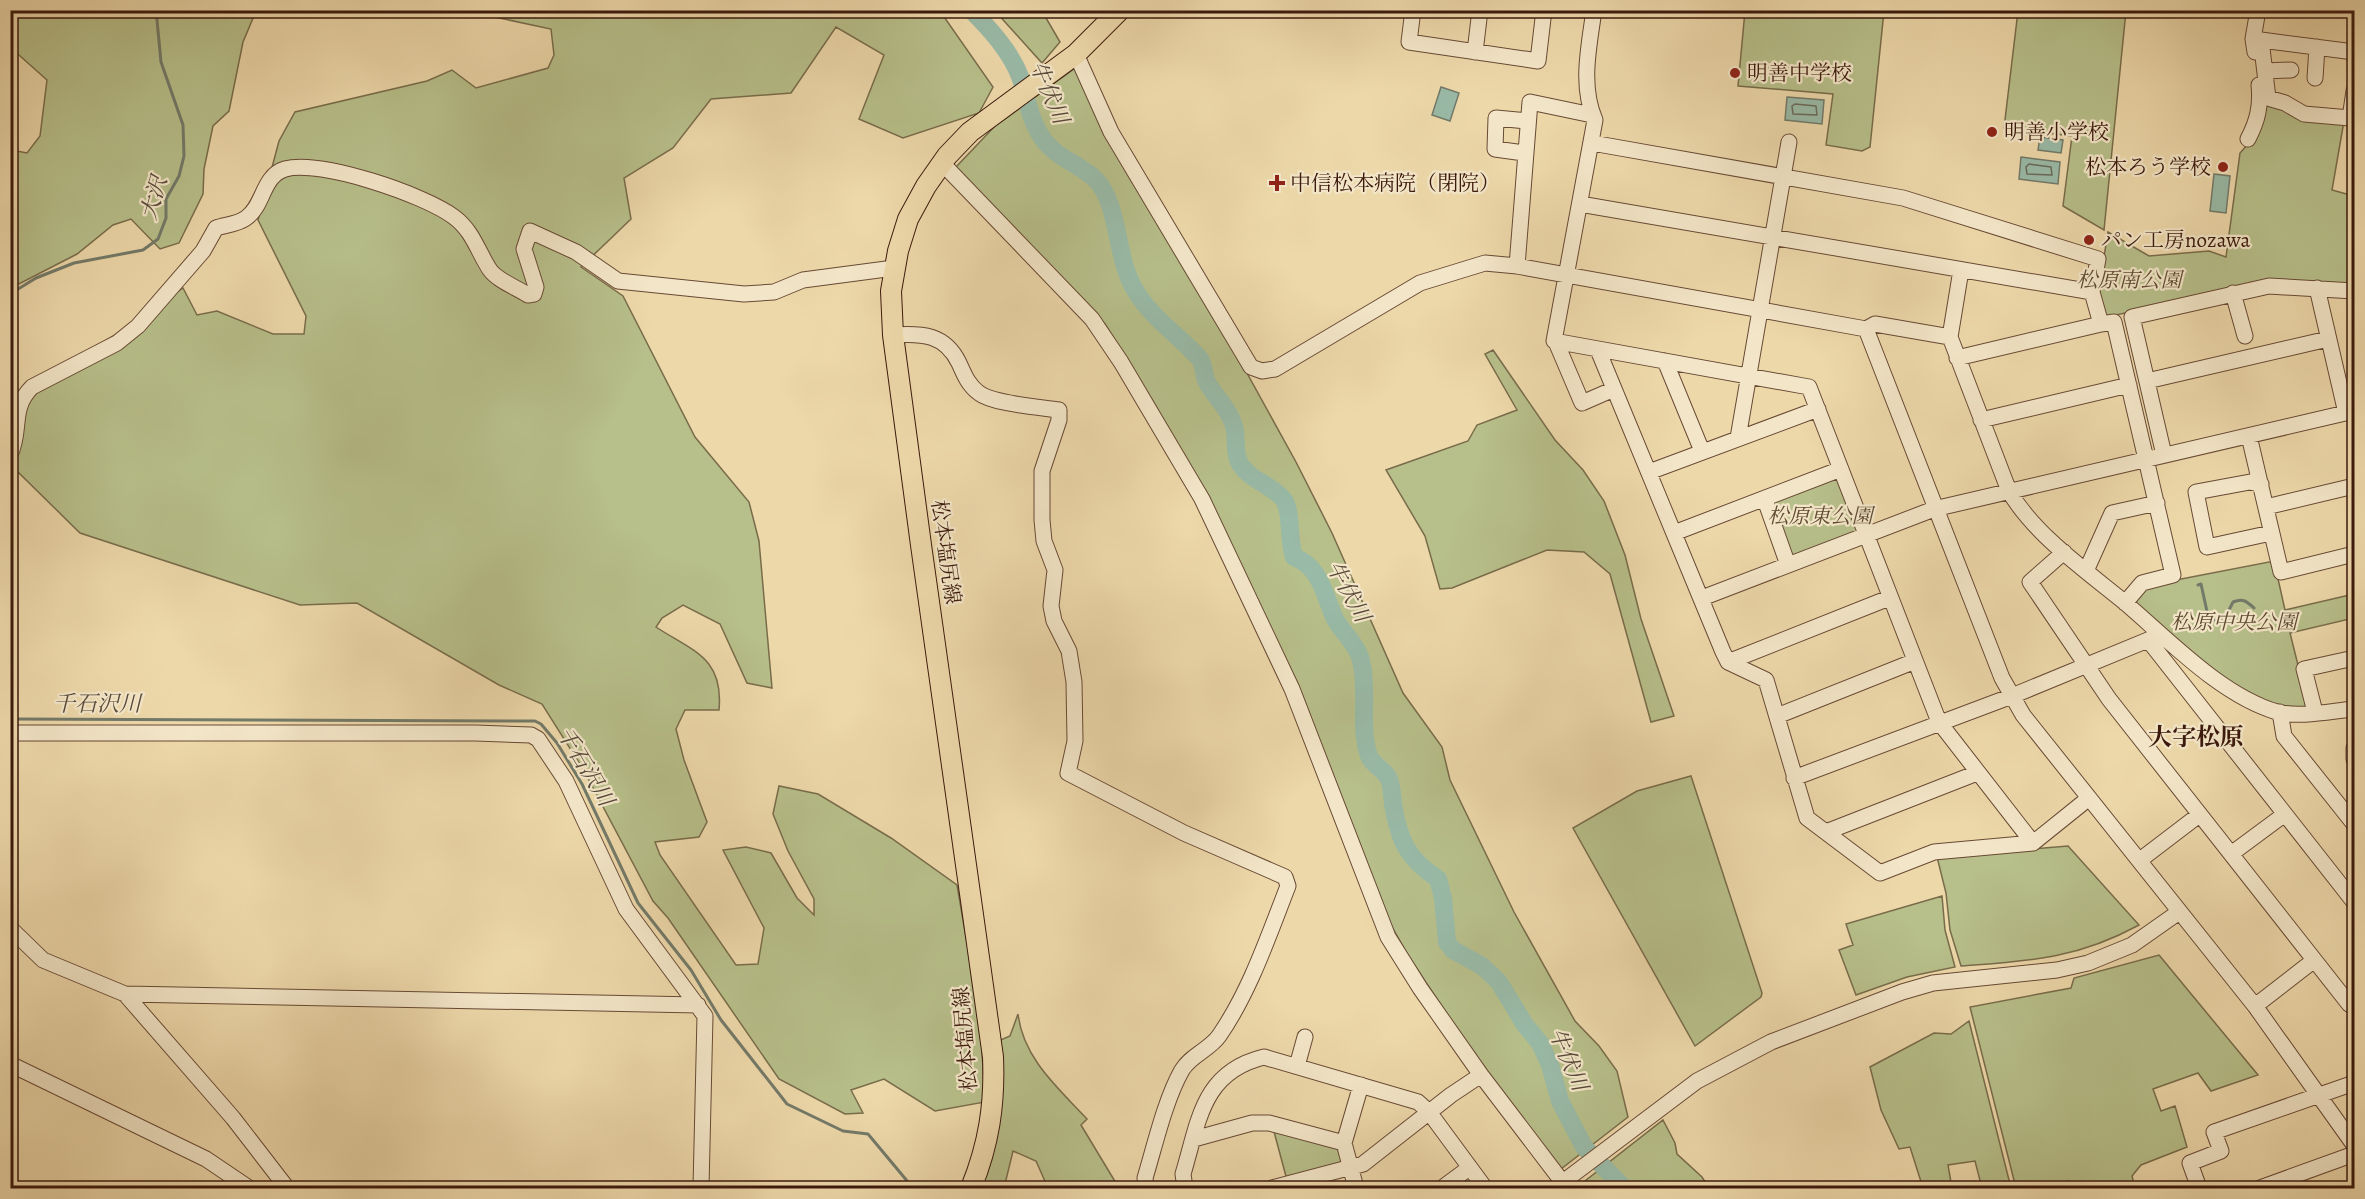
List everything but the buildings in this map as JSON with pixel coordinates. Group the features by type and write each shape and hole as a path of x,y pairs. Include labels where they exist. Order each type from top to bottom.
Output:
{"main road":[{"name":"松本塩尻線","path":"971,1188 990,1135 995,1094 993,1057 893,335 891,291 894,268 909,219 926,186 944,160 970,132 1071,57 1120,10"}],"street":[{"path":"1413,10 1409,42 1538,62 1545,10"},
{"path":"1475,52 1480,10"},
{"path":"1594,10 1586,67 1595,120 1554,341 1582,403 1614,389"},
{"path":"2248,139 2257,121 2261,102 2253,39 2258,10"},
{"path":"2355,52 2261,40 2268,98 2285,103 2304,114 2350,118 2355,91"},
{"path":"2315,78 2317,47"},
{"path":"1071,57 1123,153 1251,367 1257,370 1275,369 1420,284 1485,263 1517,266 1866,329 1875,324 1950,337"},
{"path":"2265,71 2290,70"},
{"path":"1517,266 1524,153 1530,102 1592,104"},
{"path":"1524,153 1495,149 1496,118 1527,121"},
{"path":"1738,438 1790,142"},
{"path":"1592,143 1903,198 2099,255 2092,292 2101,324"},
{"path":"944,160 1092,319 1121,362 1202,499 1292,689 1388,937 1420,988 1481,1075 1563,1185 1635,1126 1713,1071 1786,1036 1902,992 1933,983 2057,970 2088,963 2132,945 2179,912"},
{"path":"10,455 14,447 18,406 23,396 32,387 117,344 138,326 203,251 216,228 246,219 256,206 269,180 282,170 298,167 366,179 426,202 455,217 475,238 491,272 528,295 534,294 536,287 524,249 530,231 576,252 618,281 744,294 774,292 803,280 894,268"},
{"path":"1580,204 2092,292"},
{"path":"1961,270 1950,337 2009,491 2017,505 2064,552 2125,603 2155,638 2284,814 2355,902"},
{"path":"2164,455 2132,317 2270,286 2355,291"},
{"path":"1701,598 1934,509 2350,412 2328,339 2317,288"},
{"path":"2233,293 2245,336"},
{"path":"1957,358 2114,322 2173,575 2142,583 2125,603"},
{"path":"1866,329 1934,509 2012,696 2023,715 2255,1006 2321,1095 2324,1106 2355,1145"},
{"path":"893,335 920,333 933,336 949,347 967,381 980,394 1059,410 1059,420 1042,471 1042,520 1044,541 1055,570 1051,606 1054,621 1069,651 1074,682 1075,741 1068,773 1184,833 1285,877 1288,886 1261,957 1225,1025 1217,1039 1191,1058 1176,1082 1145,1178 1146,1188"},
{"path":"2147,381 2328,339"},
{"path":"1556,342 1809,387 1939,722 2033,843"},
{"path":"1598,350 1728,662 1766,680 1806,818 1880,873 1934,852 2033,843 2090,798"},
{"path":"1665,361 1702,451"},
{"path":"1981,420 2128,385"},
{"path":"1649,472 1818,409"},
{"path":"2249,436 2281,572 2355,555"},
{"path":"1674,533 1841,469"},
{"path":"2260,484 2250,482 2196,492 2207,547 2271,533"},
{"path":"2266,507 2355,486"},
{"path":"1765,500 1788,565"},
{"path":"2086,571 2112,513 2157,503"},
{"path":"2064,552 2030,582 2085,666 2199,815 2313,961 2349,1004 2355,1002"},
{"path":"1728,662 1889,598"},
{"path":"1794,778 2012,696 2155,638"},
{"path":"2155,638 2260,706 2280,712 2355,709"},
{"path":"2315,712 2304,669 2355,658"},
{"path":"1777,716 1915,662"},
{"path":"2280,712 2284,736 2354,822"},
{"path":"10,733 531,735 538,739 567,781 626,909 705,1016 707,1027 701,1188"},
{"path":"2355,748 2355,759"},
{"path":"1826,832 1977,773"},
{"path":"2231,854 2284,814"},
{"path":"2140,860 2199,815"},
{"path":"10,928 43,960 125,994 698,1005"},
{"path":"10,942 32,947"},
{"path":"2255,1006 2313,961"},
{"path":"125,994 233,1118 287,1188"},
{"path":"1297,1066 1305,1037"},
{"path":"1185,1188 1183,1174 1210,1090 1224,1076 1245,1061 1264,1057 1418,1102 1429,1112 1485,1188"},
{"path":"10,1064 206,1159 249,1188"},
{"path":"1272,1188 1363,1164 1481,1075"},
{"path":"2199,1188 2190,1163 2221,1151 2214,1132 2355,1083"},
{"path":"1356,1188 1344,1143 1361,1085"},
{"path":"1194,1139 1252,1123 1269,1123 1344,1143"},
{"path":"2260,1188 2355,1154"},
{"path":"1442,1188 1469,1168"}],"green space":[{"path":"11,10 256,11 243,42 229,111 213,126 204,169 203,194 179,243 160,249 131,219 113,225 77,254 11,288 11,150 27,153 40,136 47,80 11,48"},
{"path":"476,11 940,11 993,87 979,113 903,138 859,119 884,55 836,27 791,93 711,99 673,148 624,178 631,219 581,267 623,296 695,437 749,502 759,541 772,688 747,683 720,624 683,605 662,618 656,627 703,658 711,667 719,692 719,710 685,710 676,729 684,760 707,822 699,837 655,842 660,855 736,965 758,964 764,928 723,850 746,847 771,853 797,898 814,915 814,899 788,851 773,814 779,786 818,794 891,838 957,885 980,1019 985,1102 935,1111 884,1079 851,1090 863,1113 845,1114 779,1079 668,918 653,901 583,769 542,704 499,685 357,603 300,605 80,533 18,472 11,451 11,396 115,335 183,288 197,315 217,311 273,334 304,334 306,316 258,220 279,141 295,112 427,81 452,70 476,88 548,68 554,55 551,29"},
{"path":"995,11 1042,11 1060,42 1042,63"},
{"path":"1745,11 1884,11 1870,147 1862,151 1826,145 1833,94 1738,86"},
{"path":"2018,11 2126,11 2104,230 2063,206 2072,136 2004,128"},
{"path":"1074,69 1081,72 1296,462 1332,533 1403,693 1442,747 1450,780 1514,912 1575,1021 1599,1046 1617,1071 1628,1117 1561,1169 1476,1059 1408,955 1383,911 1302,694 1156,406 1105,324 957,170 956,167 995,126"},
{"name":"松原南公園","path":"2265,100 2344,121 2332,190 2354,196 2352,231 2354,232 2354,286 2211,294 2103,316 2098,294 2108,232 2149,256 2209,251 2226,257 2240,153 2249,143"},
{"path":"1493,350 1555,440 1583,470 1604,501 1625,555 1641,619 1674,716 1651,722 1610,574 1584,552 1547,550 1452,588 1440,589 1425,536 1386,470 1468,441 1477,425 1517,410 1485,354"},
{"name":"松原東公園","path":"1833,478 1839,480 1859,530 1858,534 1794,558 1790,556 1773,501"},
{"name":"松原中央公園","path":"2274,561 2285,610 2354,594 2354,618 2290,633 2308,705 2305,709 2283,707 2260,699 2237,687 2191,655 2132,607 2145,586"},
{"path":"1691,776 1762,993 1761,997 1695,1046 1573,828 1637,791"},
{"path":"2068,846 2139,925 2095,945 2073,952 2031,960 1961,966 1950,930 1946,893 1937,857"},
{"path":"1942,896 1945,930 1955,967 1907,977 1856,995 1839,950 1853,945 1846,924"},
{"path":"2159,955 2258,1075 2211,1091 2198,1073 2153,1089 2161,1111 2175,1106 2187,1147 2141,1165 2132,1176 2135,1188 2080,1188 2068,1181 2035,1188 2016,1188 1970,1007 2071,988 2074,978"},
{"path":"1018,1014 1021,1030 1034,1058 1054,1084 1087,1119 1081,1125 1119,1188 1048,1188 1036,1161 1013,1151 1004,1188 976,1188 996,1042 1010,1036"},
{"path":"1969,1021 2011,1188 1982,1188 1975,1161 1948,1165 1952,1188 1923,1188 1910,1147 1899,1149 1881,1110 1870,1067 1934,1033 1951,1034"},
{"path":"1663,1120 1675,1143 1677,1154 1702,1177 1709,1188 1576,1188"},
{"path":"1273,1128 1335,1146 1342,1151 1343,1160 1340,1166 1287,1180"}],"water":[{"path":"1441,87 1459,93 1450,121 1432,115"},
{"path":"1787,97 1824,100 1822,124 1785,120"},
{"path":"2040,137 2063,140 2061,153 2038,150"},
{"path":"2021,157 2060,162 2058,184 2019,179"},
{"path":"2214,174 2230,176 2226,213 2210,211"}],"waterway":[{"name":"大沢","path":"10,294 36,278 74,263 143,250 158,239 166,218 166,199 179,176 184,156 183,125 161,62 156,10"},
{"name":"牛伏川","path":"971,10 1012,60 1021,79 1032,117 1048,146 1090,174 1104,191 1114,217 1124,263 1135,290 1149,310 1200,359 1206,381 1232,420 1239,462 1248,473 1274,490 1284,500 1288,511 1294,557 1303,562 1316,575 1335,619 1360,657 1363,669 1364,729 1368,753 1371,760 1389,780 1401,838 1418,863 1438,879 1443,898 1447,942 1453,950 1482,966 1499,982 1525,1025 1540,1043 1550,1065 1560,1101 1584,1147 1624,1188"},
{"path":"2198,585 2201,584 2208,616 2216,621 2225,618 2233,602 2244,601 2254,608"},
{"name":"千石沢川","path":"10,719 535,721 541,724 557,743 582,784 638,903 691,970 721,1020 787,1104 843,1131 868,1134 913,1188"}],"place":[{"name":"明善中学校","path":"1735,73"},
{"name":"明善小学校","path":"1992,132"},
{"name":"松本ろう学校","path":"2223,167"},
{"name":"中信松本病院（閉院）","path":"1277,183"},
{"name":"パン工房nozawa","path":"2089,240"}],"district":[{"name":"大字松原","path":"2196,737"}]}
